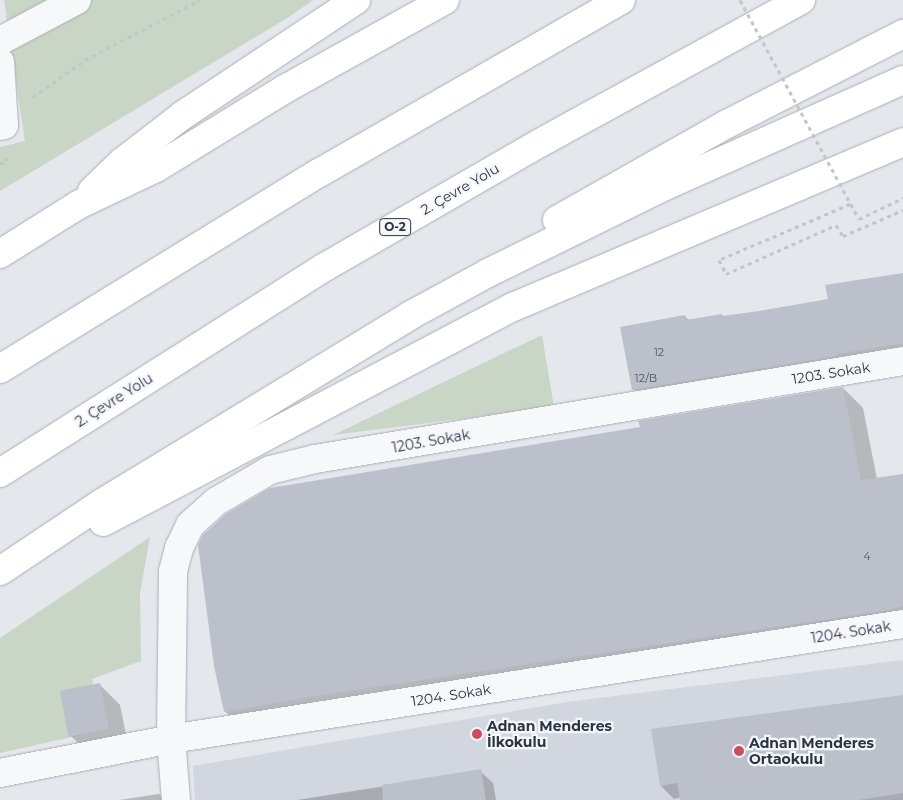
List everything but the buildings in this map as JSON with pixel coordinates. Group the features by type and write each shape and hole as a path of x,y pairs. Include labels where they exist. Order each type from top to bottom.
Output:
{"highway":[{"path":"78,204 122,162 183,115 356,0"},
{"path":"0,254 78,204 156,168 284,90 445,0"},
{"path":"0,369 320,173 621,0"},
{"name":"2. Çevre Yolu","path":"0,474 325,268 538,144 801,0"},
{"path":"409,316 492,258 623,182 727,124 903,34"},
{"path":"0,571 102,503 409,316 488,273 665,186 903,80"},
{"path":"0,571 145,501 282,426 513,307 903,142"}],"street":[{"path":"0,40 77,0"},
{"path":"0,62 2,126"},
{"name":"1203. Sokak","path":"176,800 171,739 173,571 179,548 190,525 217,501 270,470 315,459 903,361"},
{"name":"1204. Sokak","path":"0,772 171,739 903,624"}],"path":[{"path":"0,164 6,161 2,126 34,96 85,60 200,0"},
{"path":"740,0 859,219 903,198"},
{"path":"850,204 719,260 726,274 836,225 843,236 903,210"}],"shaded area":[{"name":"Adnan Menderes Ortaokulu","path":"903,660 903,800 195,800 193,766 567,702"}],"green space":[{"path":"4,0 313,0 289,17 0,191 0,147 25,141"},
{"path":"542,335 554,407 333,435"},
{"path":"150,537 140,593 141,661 92,679 103,730 0,753 0,638"}],"place":[{"name":"Adnan Menderes İlkokulu","path":"477,734"},
{"name":"Adnan Menderes Ortaokulu","path":"739,751"}]}
